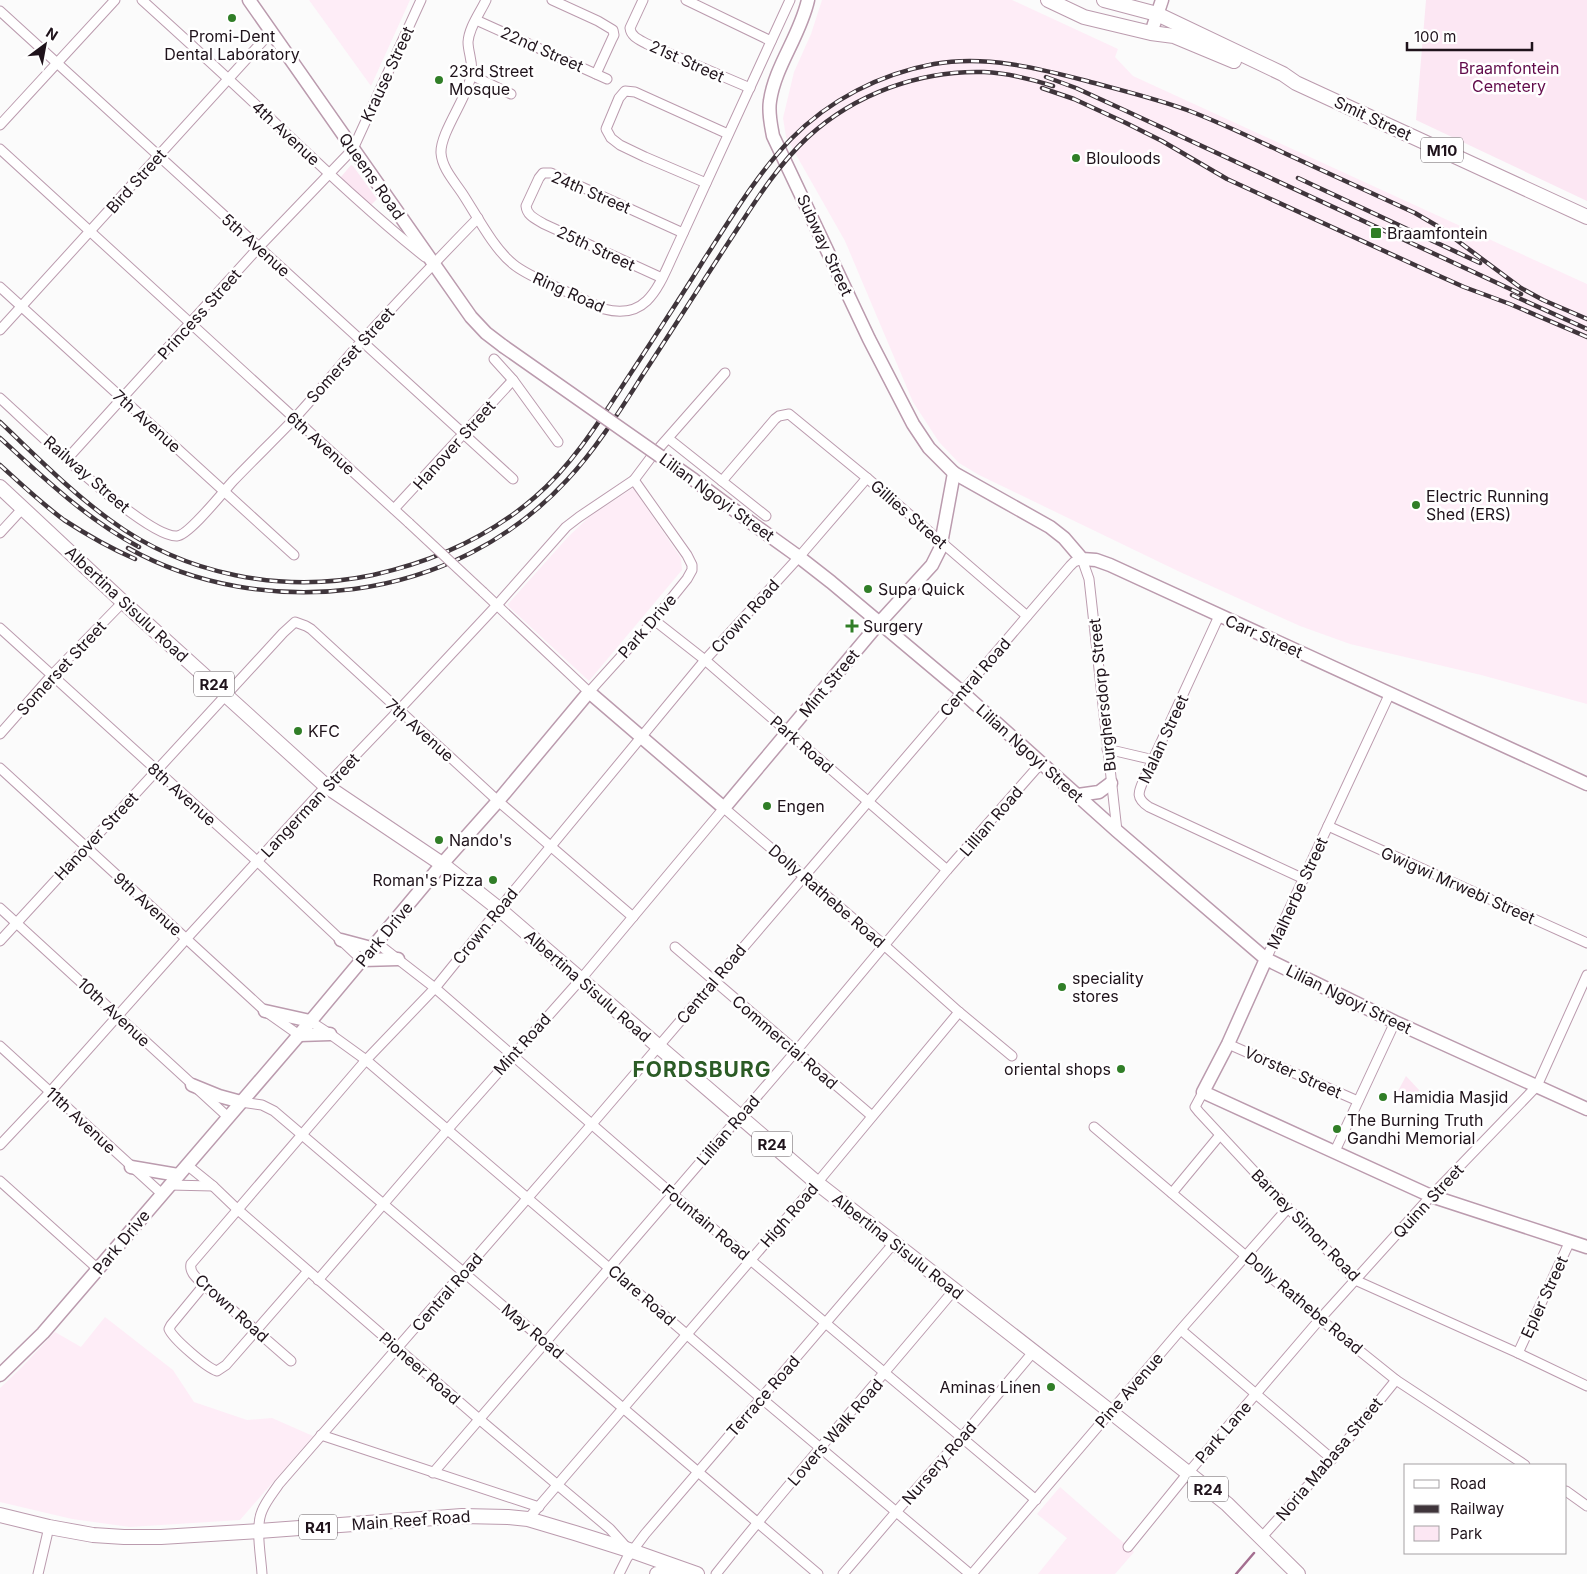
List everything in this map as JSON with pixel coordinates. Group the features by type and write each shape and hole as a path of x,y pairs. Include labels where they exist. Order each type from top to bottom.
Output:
{"main road":[{"name":"M10","path":"1048,0 1084,17 1151,33"},
{"path":"1110,1 1136,0"},
{"name":"M10","path":"1110,1 1157,14"},
{"name":"Smit Street","path":"1157,14 1283,74 1296,83"},
{"name":"Smit Street","path":"1151,33 1174,36 1275,77 1296,83 1587,216"},
{"name":"Albertina Sisulu Road","path":"0,486 123,602 326,786 442,864 499,909 817,1183 1227,1504 1298,1574"},
{"name":"Main Reef Road","path":"0,1515 93,1535 124,1537 259,1531 462,1516 528,1519 630,1550 695,1573"},
{"path":"657,1574 695,1573"}],"street":[{"path":"0,125 114,0"},
{"name":"4th Avenue","path":"142,0 397,235 433,264"},
{"name":"Queens Road","path":"249,0 471,316 486,333 503,346"},
{"name":"Krause Street","path":"353,149 421,0"},
{"name":"Ring Road","path":"486,0 468,42 472,75 446,135 441,153 446,170 502,252 512,263 525,272 604,309 615,312 636,309 648,299 662,278 790,0"},
{"path":"552,0 613,30 614,35 596,74"},
{"name":"21st Street","path":"643,0 630,28 635,37 647,44 750,88"},
{"path":"686,0 771,41"},
{"name":"Subway Street","path":"808,0 800,28 771,94 770,111 773,136 869,338 913,424 929,448 954,473"},
{"path":"1151,33 1162,0"},
{"name":"5th Avenue","path":"0,11 513,479"},
{"name":"22nd Street","path":"476,20 607,79"},
{"name":"Bird Street","path":"0,330 271,32"},
{"path":"472,75 512,94"},
{"path":"706,183 645,157 620,145 611,138 606,129 621,94 626,91 635,92 728,134"},
{"name":"6th Avenue","path":"0,149 394,509 589,692 642,737"},
{"name":"Princess Street","path":"66,459 259,248 353,149"},
{"name":"24th Street","path":"531,216 526,206 541,174 548,172 683,233"},
{"name":"25th Street","path":"531,216 544,224 662,278"},
{"name":"Somerset Street","path":"181,535 191,528 294,418 433,264 478,218"},
{"name":"7th Avenue","path":"0,287 294,555"},
{"name":"Lilian Ngoyi Street","path":"503,346 694,480 799,557 880,622 1042,762 1117,831 1266,959 1395,1022 1587,1108"},
{"path":"494,359 513,380 558,442"},
{"name":"Langerman Street","path":"0,1145 326,786 398,711 566,528 579,516 634,480 652,456 724,373"},
{"name":"Hanover Street","path":"394,509 513,380"},
{"name":"Railway Street","path":"0,398 106,494 156,528 170,535 181,535"},
{"name":"Gillies Street","path":"722,481 775,419 784,414 789,414 867,478 1027,616"},
{"path":"669,438 766,516"},
{"path":"954,473 1050,527 1064,538 1082,559"},
{"name":"Mint Street","path":"724,808 880,622 932,564 938,555 954,473"},
{"name":"Crown Road","path":"290,1360 204,1285 190,1270 191,1264 366,1060 435,988 705,660 799,557 867,478"},
{"name":"Park Drive","path":"0,1376 43,1333 299,1035 589,692 654,620 687,579 692,570 692,565 687,554 634,480"},
{"path":"0,533 23,508"},
{"name":"Central Road","path":"262,1574 259,1531 261,1514 279,1484 592,1124 1070,566 1082,559"},
{"name":"Carr Street","path":"1082,559 1110,564 1218,619 1390,693 1587,784"},
{"name":"Burghersdorp Street","path":"1082,559 1088,580 1117,831"},
{"name":"Somerset Street","path":"0,734 52,675 123,602"},
{"name":"Malan Street","path":"1218,619 1139,791 1139,796 1142,802 1304,879"},
{"name":"Park Road","path":"654,620 705,660 947,870"},
{"name":"7th Avenue","path":"295,622 311,630 498,800"},
{"name":"Hanover Street","path":"0,941 295,622"},
{"name":"8th Avenue","path":"0,628 258,862 362,960"},
{"name":"Malherbe Street","path":"1203,1092 1228,1044 1390,693"},
{"name":"Dolly Rathebe Road","path":"642,737 884,945 958,1012 1012,1056"},
{"path":"1107,749 1154,760"},
{"name":"Lillian Road","path":"433,1473 796,1051 947,870 1042,762"},
{"name":"9th Avenue","path":"0,768 265,1011 299,1035"},
{"path":"1078,795 1099,792 1111,783"},
{"path":"498,800 633,917"},
{"name":"Mint Road","path":"318,1280 580,979 724,808"},
{"name":"Gwigwi Mrwebi Street","path":"1328,826 1587,943"},
{"name":"10th Avenue","path":"0,908 228,1117"},
{"path":"341,940 374,945"},
{"name":"Fountain Road","path":"374,945 398,959 435,988 672,1194 1036,1500"},
{"name":"Commercial Road","path":"675,947 872,1116"},
{"path":"362,960 398,959"},
{"name":"Quinn Street","path":"1320,1319 1431,1196 1537,1086 1587,975"},
{"path":"265,1011 310,1021"},
{"name":"High Road","path":"528,1519 817,1183 958,1012"},
{"name":"Clare Road","path":"310,1021 366,1060 760,1398 971,1574"},
{"path":"1334,1151 1395,1022"},
{"path":"299,1035 330,1034"},
{"name":"Vorster Street","path":"1228,1044 1358,1101"},
{"name":"11th Avenue","path":"0,1046 132,1167 170,1185"},
{"path":"192,1085 219,1096 241,1102"},
{"path":"1203,1092 1431,1196 1587,1247"},
{"name":"Barney Simon Road","path":"1203,1092 1195,1106 1356,1280 1587,1386"},
{"name":"May Road","path":"241,1102 258,1104 268,1108 302,1134 818,1574"},
{"name":"Dolly Rathebe Road","path":"1094,1127 1320,1319 1396,1380 1522,1464"},
{"path":"1172,1192 1220,1135"},
{"name":"Pioneer Road","path":"187,1165 479,1419 610,1529 630,1550"},
{"path":"132,1167 170,1185 213,1186"},
{"path":"0,1181 98,1269"},
{"name":"Pine Avenue","path":"971,1574 1288,1208"},
{"name":"Epler Street","path":"1518,1354 1570,1241"},
{"name":"Terrace Road","path":"619,1574 630,1550 894,1243"},
{"path":"204,1285 169,1329 172,1335 188,1350 210,1368 217,1371 226,1365 308,1271"},
{"name":"Lovers Walk Road","path":"716,1574 954,1290"},
{"name":"Park Lane","path":"1128,1547 1188,1473 1320,1319"},
{"path":"1181,1330 1332,1459"},
{"name":"Nursery Road","path":"843,1574 1034,1351"},
{"name":"Noria Mabasa Street","path":"1261,1538 1332,1459 1396,1380"},
{"path":"321,1435 538,1507"},
{"path":"1567,1492 1587,1506"},
{"path":"38,1574 49,1527"}],"shaded area":[{"path":"309,0 410,0 371,86"},
{"path":"822,0 1012,0 1118,49 1115,57 1133,76 1587,284 1587,704 1481,675 1350,644 1300,626 1180,572 979,475 959,463 939,442 913,402 845,241 786,137 783,118 794,72 811,34"},
{"path":"633,488 681,558 682,570 589,681 507,605 568,537 589,517"},
{"path":"105,1317 173,1370 194,1402 247,1420 272,1418 313,1436 240,1520 130,1527 72,1519 0,1502 0,1388 55,1332 81,1347"},
{"path":"1060,1487 1134,1552 1115,1574 1038,1574 1067,1538 1037,1514"}],"green space":[{"name":"Braamfontein Cemetery","path":"1426,0 1587,0 1587,201 1416,120"},
{"path":"351,165 377,199 371,205 341,177"},
{"path":"1406,1076 1420,1091 1406,1101 1398,1091"}],"waterway":[{"path":"1236,1574 1254,1553"}],"railway":[{"path":"0,422 67,485 110,520 139,539 202,567 235,575 304,582 339,580 373,575 417,563 459,546 499,524 535,497 561,471 605,412 745,197 791,139 822,112 856,91 894,74 914,68 953,62 992,62 1049,72 1150,98 1199,115 1415,213 1439,227 1521,288 1543,300 1587,319"},
{"path":"128,548 181,572 209,580 238,586 296,592 325,592 384,584 443,566 470,553 522,521 545,502 578,468 616,417 768,183 797,148 826,122 846,108 867,97 913,80 936,75 984,72 1019,77 1053,86"},
{"path":"1046,77 1076,88 1521,294"},
{"path":"1042,88 1074,99 1126,123 1162,141 1227,179 1417,266 1587,337"},
{"path":"1298,178 1480,263"},
{"path":"1512,295 1587,329"},
{"path":"0,438 83,511 139,547"},
{"path":"0,465 64,520 99,541 135,559"}],"place":[{"name":"Promi-Dent Dental Laboratory","path":"232,18"},
{"name":"23rd Street Mosque","path":"439,80"},
{"name":"Blouloods","path":"1076,158"},
{"name":"Braamfontein","path":"1376,233"},
{"name":"Electric Running Shed (ERS)","path":"1416,505"},
{"name":"Supa Quick","path":"868,589"},
{"name":"Surgery","path":"852,626"},
{"name":"KFC","path":"298,731"},
{"name":"Engen","path":"767,806"},
{"name":"Nando's","path":"439,840"},
{"name":"Roman's Pizza","path":"493,880"},
{"name":"speciality stores","path":"1062,987"},
{"name":"oriental shops","path":"1121,1069"},
{"name":"Hamidia Masjid","path":"1383,1097"},
{"name":"The Burning Truth Gandhi Memorial","path":"1337,1129"},
{"name":"Aminas Linen","path":"1051,1387"}],"district":[{"name":"FORDSBURG","path":"702,1069"}]}
